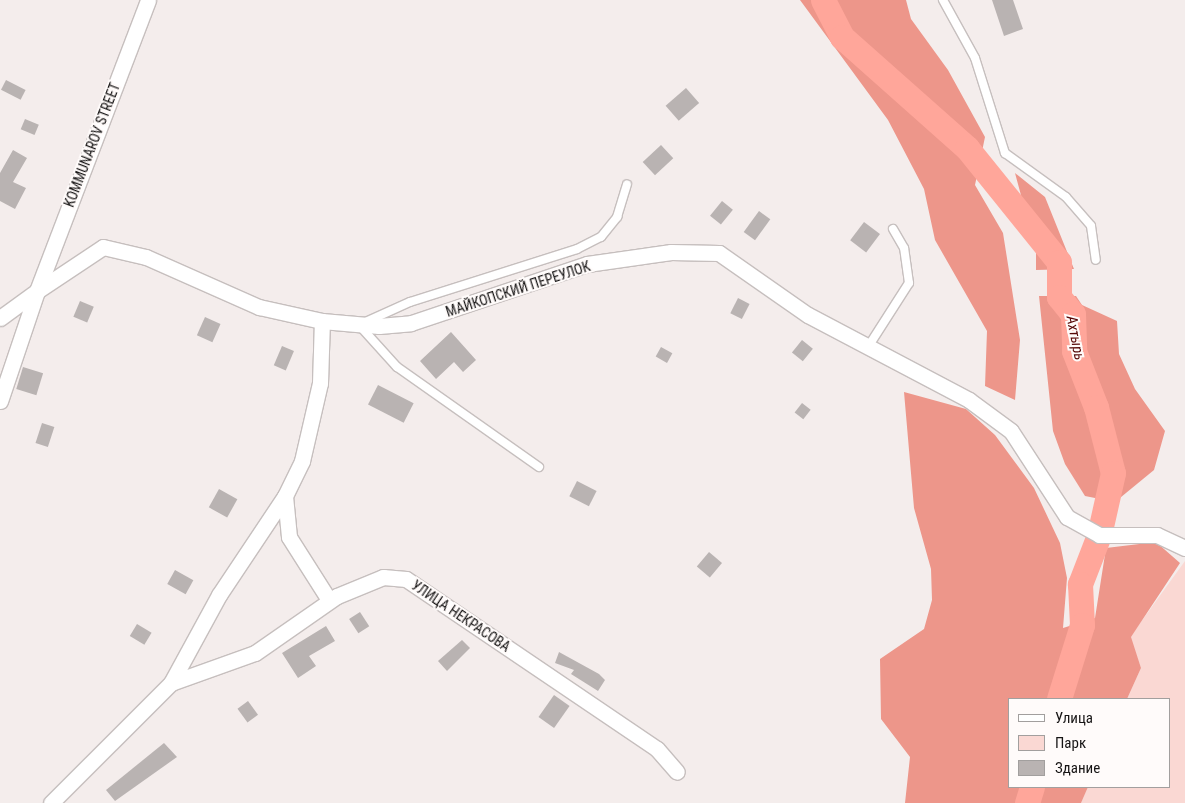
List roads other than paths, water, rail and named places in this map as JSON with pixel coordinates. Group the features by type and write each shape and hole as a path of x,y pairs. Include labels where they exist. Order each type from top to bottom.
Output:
{"street":[{"name":"KOMMUNAROV STREET","path":"0,400 37,291 148,0"},
{"path":"0,318 103,247 146,257 259,307 322,321"},
{"name":"МАЙКОПСКИЙ ПЕРЕУЛОК","path":"322,321 360,325 411,323 587,264 671,252 719,253 808,315 969,400 1011,431 1067,517 1099,535 1156,535 1185,548"},
{"name":"УЛИЦА НЕКРАСОВА","path":"51,803 171,683 219,595 285,496 302,461 320,383 322,321"},
{"path":"285,496 289,537 329,600"},
{"name":"УЛИЦА НЕКРАСОВА","path":"171,683 255,653 329,600 383,577 406,579 657,749 677,772"}],"lane":[{"path":"943,0 975,58 1005,153 1066,197 1091,226 1096,260"},
{"path":"539,466 397,367 360,325 410,302 577,249 601,236 616,217 627,184"},
{"path":"868,347 909,283 904,248 893,229"}],"waterway":[{"name":"Ахтырь","path":"823,0 842,37 967,148 1059,262 1059,297 1073,314 1074,351 1096,407 1113,473 1099,535 1080,584 1082,625 1059,698"},
{"name":"Ахтырь","path":"1027,803 1032,788"}]}
